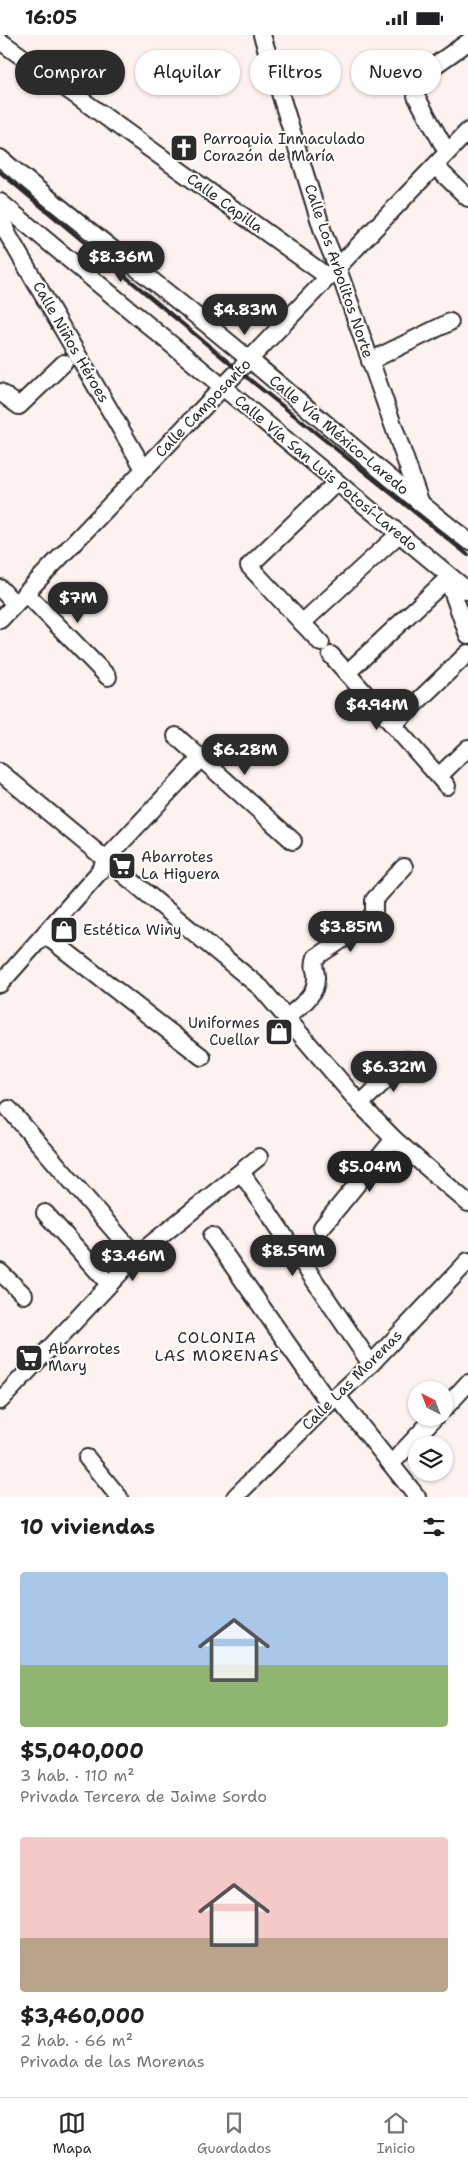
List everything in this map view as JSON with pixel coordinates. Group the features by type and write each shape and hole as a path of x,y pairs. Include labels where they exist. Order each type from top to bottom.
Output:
{"street":[{"name":"Calle Los Arbolitos Norte","path":"262,35 324,235 333,273 370,361 422,505"},
{"name":"Calle Capilla","path":"0,41 333,273"},
{"path":"441,61 468,42"},
{"path":"416,97 447,153"},
{"name":"Calle Camposanto","path":"0,620 468,131"},
{"name":"Calle Vía México-Laredo","path":"0,158 76,222 249,359 422,505 468,541"},
{"path":"435,166 468,198"},
{"name":"Calle Vía San Luis Potosí-Laredo","path":"0,202 446,575 468,591"},
{"name":"Calle Niños Héroes","path":"0,214 8,235 144,469"},
{"path":"370,361 450,322"},
{"path":"0,392 19,406 64,363"},
{"path":"336,482 249,566 326,649 443,781 468,748"},
{"path":"302,623 399,534"},
{"path":"347,673 446,575 468,635"},
{"path":"0,588 20,598 108,677"},
{"path":"393,725 468,653"},
{"path":"176,737 201,757 293,841"},
{"path":"0,984 101,870 105,859 201,757"},
{"path":"0,772 261,988 360,1104 394,1139 468,1203"},
{"path":"286,1018 312,995 317,977 313,965 316,957 363,926 374,913 374,900 404,867"},
{"path":"45,935 202,1057"},
{"path":"360,1104 407,1060"},
{"path":"9,1109 136,1256"},
{"path":"322,1227 394,1139"},
{"path":"0,1401 136,1256 258,1157"},
{"path":"241,1172 371,1364"},
{"path":"46,1213 109,1284"},
{"path":"212,1237 333,1399 391,1464 417,1497"},
{"name":"Calle Las Morenas","path":"235,1497 333,1399 371,1364 468,1261"},
{"path":"0,1272 24,1295"},
{"path":"453,1399 468,1383"},
{"path":"391,1464 427,1426"},
{"path":"87,1458 119,1497"}],"railway":[{"path":"0,172 239,371 468,555"}],"place":[{"name":"Parroquia Inmaculado Corazón de María","path":"184,148"},
{"name":"Abarrotes La Higuera","path":"122,866"},
{"name":"Estética Winy","path":"64,930"},
{"name":"Uniformes Cuellar","path":"279,1032"},
{"name":"Abarrotes Mary","path":"29,1358"}],"district":[{"name":"COLONIA LAS MORENAS","path":"217,1346"}]}
